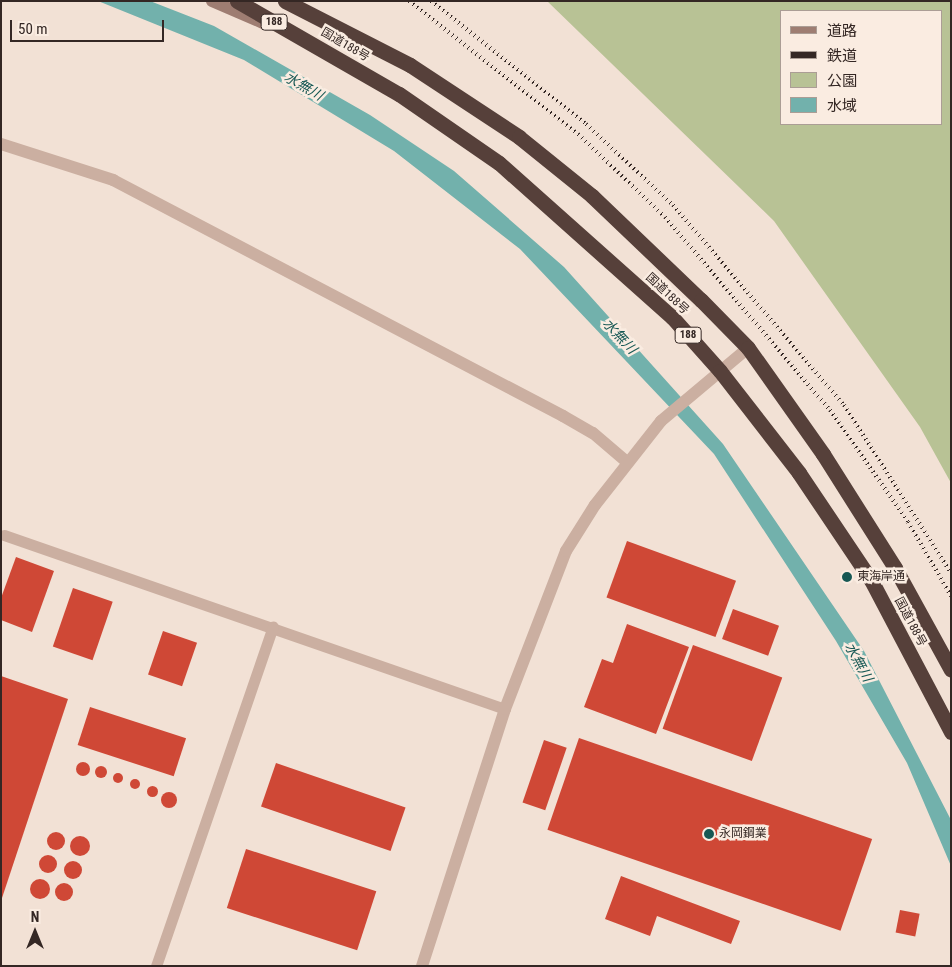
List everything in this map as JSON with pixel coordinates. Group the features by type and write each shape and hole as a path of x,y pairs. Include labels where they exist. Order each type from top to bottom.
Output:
{"highway":[{"name":"国道188号","path":"237,1 399,94 499,163 672,317 720,371 799,473 871,580 951,732"},
{"name":"国道188号","path":"285,1 330,20 410,65 519,137 592,196 748,348 823,454 895,568 951,670"}],"main road":[{"path":"212,1 312,43"},
{"path":"295,1 330,20"}],"street":[{"path":"1,144 113,180 593,433 627,462"},
{"path":"422,966 505,709 566,550 627,462 660,421 748,348"}],"lane":[{"path":"4,534 505,709"},
{"path":"156,966 272,627"}],"green space":[{"path":"547,1 951,1 951,483 920,427 774,221"}],"water":[{"name":"水無川","path":"98,1 150,1 214,26 370,115 454,171 564,267 723,444 864,651 951,820 951,866 907,763 836,641 714,454 520,249 394,151 244,60"}],"building":[{"path":"627,541 736,581 715,637 606,597"},
{"path":"16,557 54,571 32,632 1,620 1,598"},
{"path":"73,588 113,602 93,660 53,647"},
{"path":"733,609 779,626 768,656 722,639"},
{"path":"627,624 689,647 656,734 584,707 602,659 613,663"},
{"path":"163,631 197,643 182,686 148,674"},
{"path":"693,645 782,677 752,761 663,729"},
{"path":"1,676 68,699 2,898 1,898"},
{"path":"90,707 186,738 174,776 78,745"},
{"name":"永岡鋼業","path":"579,738 872,839 841,931 547,830"},
{"path":"544,740 567,748 545,810 523,802"},
{"path":"83,762 88,764 90,769 88,774 83,776 78,774 76,769 78,764"},
{"path":"276,763 406,808 391,851 261,806"},
{"path":"99,766 103,766 107,772 103,778 99,778 95,774 95,770"},
{"path":"116,773 120,773 123,778 120,783 116,783 113,780 113,776"},
{"path":"135,779 140,784 135,789 130,784"},
{"path":"152,785 158,791 152,797 146,791"},
{"path":"169,792 177,800 169,808 161,800"},
{"path":"56,832 62,835 65,841 62,847 56,850 50,847 47,841 50,835"},
{"path":"80,836 87,839 90,846 87,853 80,856 73,853 70,846 73,839"},
{"path":"246,849 376,891 357,950 227,908"},
{"path":"48,855 55,857 57,864 55,871 48,873 41,871 39,864 41,857"},
{"path":"69,861 77,861 82,866 80,877 69,879 64,874 64,866"},
{"path":"621,876 740,921 731,944 657,916 650,936 605,919"},
{"path":"40,879 47,882 50,889 47,896 40,899 33,896 30,889 33,882"},
{"path":"64,883 70,886 73,892 70,898 64,901 58,898 55,892 58,886"},
{"path":"900,910 920,914 915,936 896,933"}],"railway":[{"path":"409,1 578,134 665,217 830,410 908,522 951,596"},
{"path":"431,1 586,124 673,205 844,405 951,573"}],"place":[{"name":"東海岸通","path":"847,577"},
{"name":"永岡鋼業","path":"709,834"}]}
